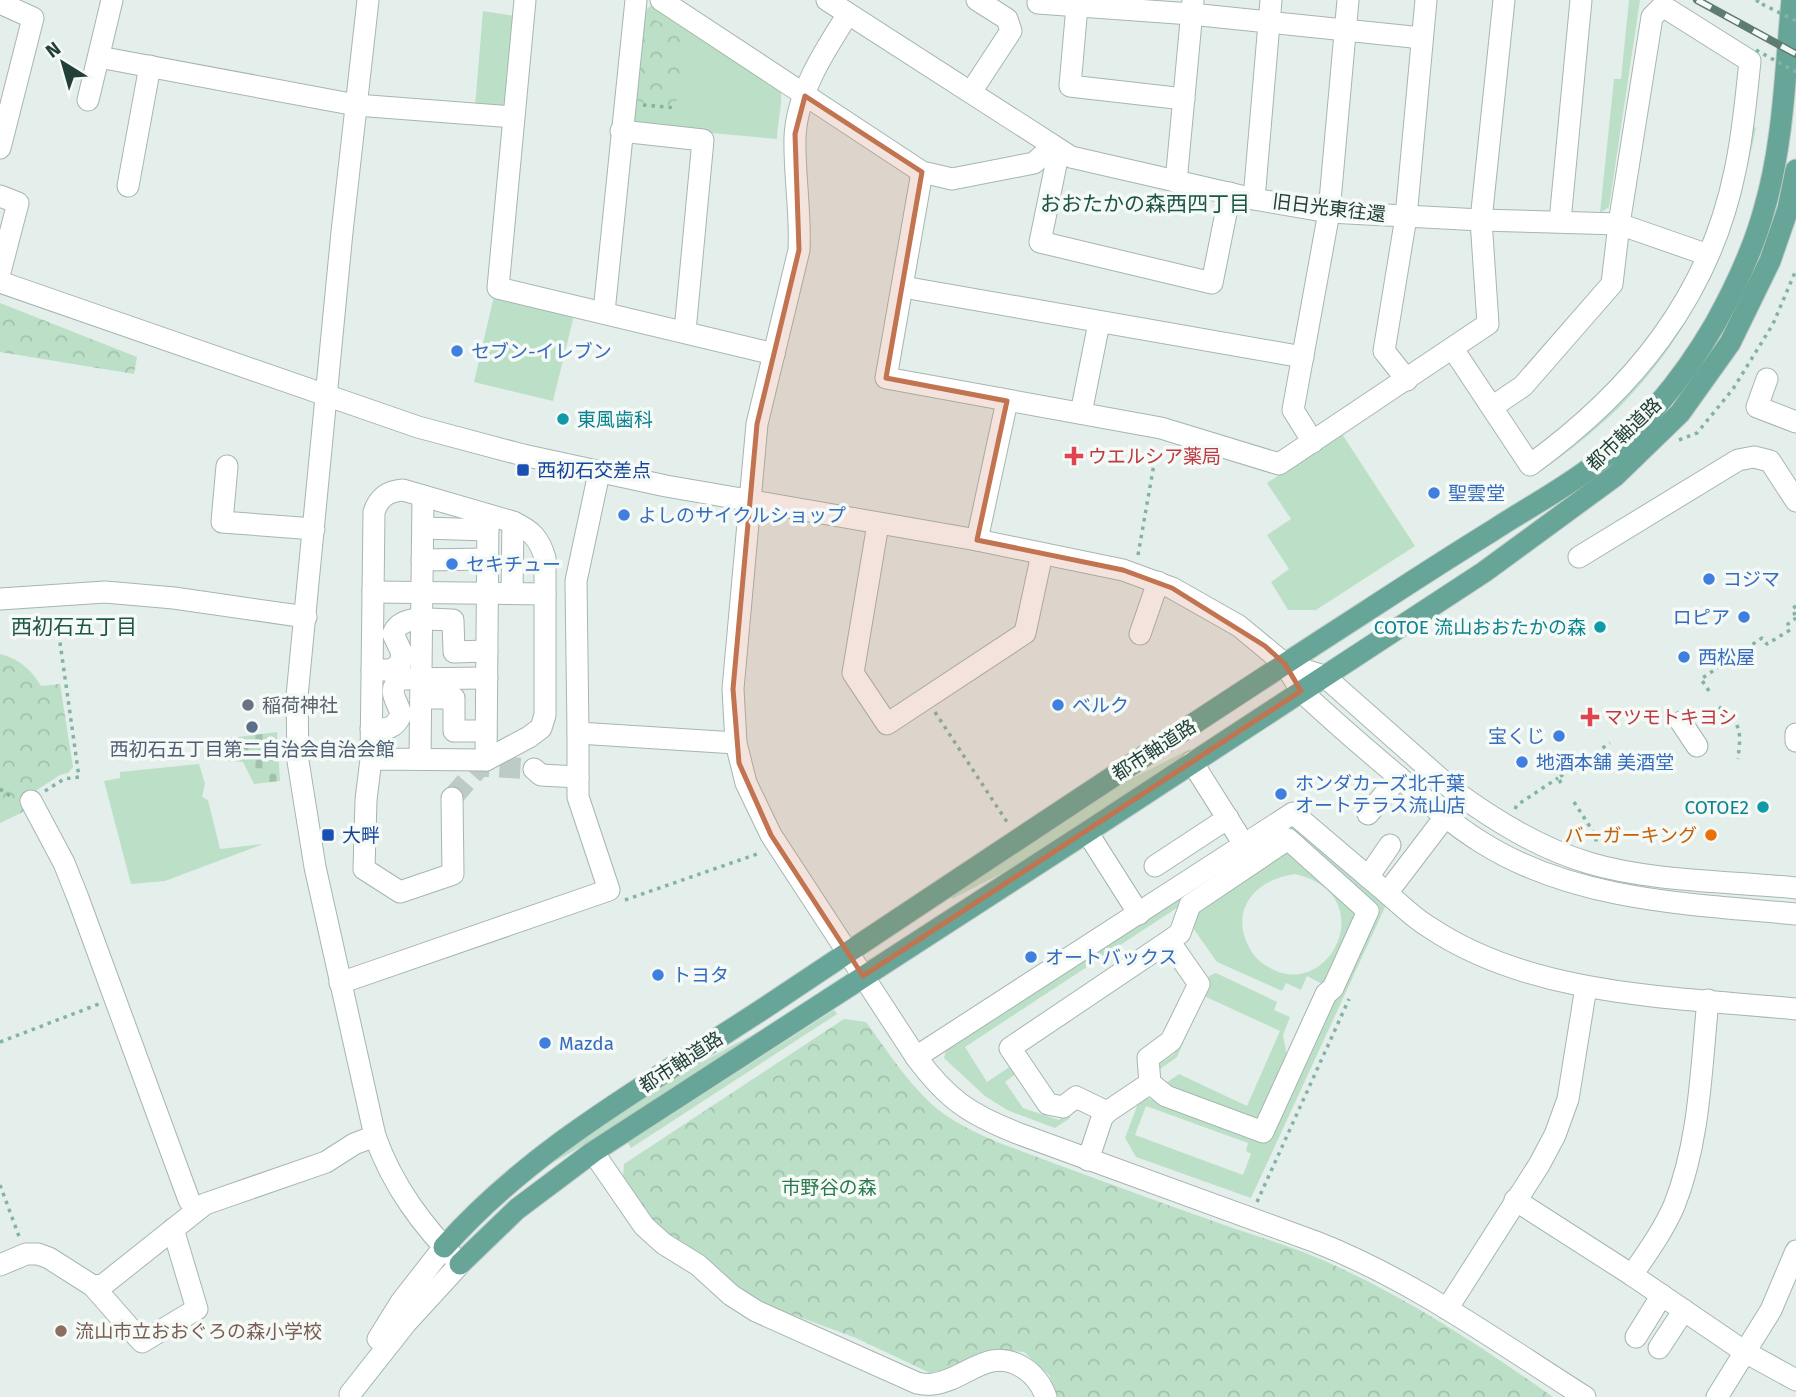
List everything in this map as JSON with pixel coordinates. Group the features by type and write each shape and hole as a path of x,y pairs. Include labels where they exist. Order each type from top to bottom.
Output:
{"main road":[{"name":"都市軸道路","path":"444,1247 482,1206 542,1154 1285,664 1584,472 1636,427 1683,372 1727,301 1753,246 1766,206 1780,125 1792,0"},
{"name":"都市軸道路","path":"460,1264 517,1209 593,1152 1484,572 1615,476 1680,413 1716,365 1748,311 1779,236 1796,170"}],"street":[{"path":"88,100 113,0"},
{"path":"349,1395 406,1322 460,1264 422,1222 399,1190 375,1136 315,867 298,761 297,696 368,0"},
{"path":"525,0 498,289 774,354"},
{"path":"604,312 636,0"},
{"path":"661,0 922,172 952,179 1034,163 1056,148"},
{"name":"旧日光東往還","path":"827,0 1071,157 1254,199 1329,212 1619,224 1708,255"},
{"path":"971,92 1011,31 1007,19 976,0"},
{"path":"1038,0 1038,3 1077,6 1192,7 1269,23 1422,38"},
{"path":"1254,199 1271,0"},
{"path":"1313,442 1293,410 1329,212 1348,0"},
{"path":"1406,380 1384,351 1406,217 1426,0"},
{"path":"922,172 886,378 1161,428 1279,464 1488,324 1481,220 1504,0"},
{"path":"1560,221 1581,0"},
{"path":"0,3 33,18 0,148"},
{"path":"1077,6 1070,86 1184,99"},
{"path":"1176,182 1192,7"},
{"path":"1453,349 1530,465 1588,420 1634,373 1675,319 1708,255 1735,172 1750,61 1669,10 1661,8 1651,17 1612,284 1523,386 1492,407"},
{"path":"848,13 822,55 805,96 796,134 799,250 757,424 733,689 736,743 746,783 760,814 916,1057 934,1081 967,1110 988,1122 1088,1160 1335,1249 1382,1271 1447,1309 1585,1397"},
{"path":"99,57 356,105 513,117"},
{"path":"128,186 150,66"},
{"path":"621,131 703,140 685,331"},
{"path":"1056,148 1040,242 1212,283 1230,193"},
{"path":"0,196 18,203 0,272"},
{"path":"0,282 418,426 523,455 599,473 977,540 1123,570 1158,582 1208,606 1238,626 1285,664 1301,691 1445,817 1482,843 1513,859 1597,889 1656,900 1796,914"},
{"path":"903,287 1303,357"},
{"path":"1082,413 1099,323"},
{"path":"1767,379 1757,407 1796,422"},
{"path":"977,540 1007,401"},
{"path":"1579,557 1738,460 1754,457 1770,461 1796,501"},
{"path":"228,466 222,522 314,529"},
{"path":"340,983 609,890 578,797 576,580 599,473"},
{"path":"452,798 453,874 400,892 364,869 366,800 371,759 374,512 377,501 394,490 403,490 488,522"},
{"path":"421,760 423,496"},
{"path":"486,760 488,522"},
{"path":"371,759 486,760 541,728 545,715 545,558 535,535 513,522 423,528"},
{"path":"512,593 513,522"},
{"path":"878,524 853,673 887,724 1025,633 1042,554"},
{"path":"422,560 488,559"},
{"path":"1140,634 1158,582"},
{"path":"0,599 105,592 174,598 306,617"},
{"path":"373,592 545,594"},
{"path":"372,670 390,670 400,665 402,653 394,639 396,627 403,621 453,620 454,652 487,651"},
{"path":"1285,664 1324,676 1469,801 1502,824 1556,851 1623,871 1796,888"},
{"path":"422,688 487,678"},
{"path":"371,729 391,729 397,724 401,715 392,697 396,683 401,679 454,698 454,730 486,731"},
{"path":"1681,722 1697,746"},
{"path":"578,733 736,743"},
{"path":"1796,734 1796,741"},
{"path":"1192,762 1245,846"},
{"path":"534,769 541,775 578,777"},
{"path":"1368,814 1399,777"},
{"path":"31,801 64,863 189,1200 196,1210"},
{"path":"916,1057 1293,813 1429,928 1466,948 1522,972 1586,987 1796,1009"},
{"path":"1387,893 1445,817"},
{"path":"1155,866 1228,818"},
{"path":"1087,832 1139,914"},
{"path":"1107,1112 1076,1097 1063,1107 1048,1104 1010,1048 1180,933 1190,905 1288,839 1368,911 1333,988 1326,994 1263,1132 1166,1096 1150,1083 1148,1058 1171,1041 1199,984 1169,941"},
{"path":"1368,877 1390,845"},
{"path":"1447,1309 1555,1135 1568,1099 1586,987"},
{"path":"1632,1275 1673,1209 1686,1171 1696,1125 1707,1000"},
{"path":"1088,1160 1102,1118 1150,1083"},
{"path":"93,1286 103,1285 205,1204 326,1162 354,1144 375,1136"},
{"path":"593,1152 644,1226 664,1244 698,1265 731,1295 756,1311 917,1383 932,1385 951,1379 987,1360 1015,1362 1038,1382 1046,1397"},
{"path":"1515,1200 1745,1352 1765,1361 1795,1386"},
{"path":"0,1265 26,1254 49,1258 93,1286 142,1342 198,1309 173,1229"},
{"name":"都市軸道路","path":"349,1395 381,1333 444,1247"},
{"path":"1717,1397 1790,1284 1796,1251"},
{"path":"1636,1337 1662,1295"},
{"path":"1659,1348 1684,1310"}],"path":[{"path":"1756,0 1796,21"},
{"path":"1756,50 1796,72"},
{"path":"624,103 676,108"},
{"path":"1675,442 1697,433 1733,389 1773,324 1796,270"},
{"path":"1138,555 1161,428"},
{"path":"31,801 64,779 79,777 53,597"},
{"path":"1709,691 1701,679 1762,638 1767,644 1790,630 1788,624 1796,617 1792,608 1796,606"},
{"path":"926,699 1007,822"},
{"path":"1719,707 1734,718 1739,730 1738,759"},
{"path":"1514,810 1517,805 1610,743"},
{"path":"1558,778 1561,783"},
{"path":"1574,802 1596,836 1596,845"},
{"path":"625,900 762,852"},
{"path":"1256,1204 1351,995"},
{"path":"0,1042 114,998"},
{"path":"0,1185 26,1254"}],"highlighted area":[{"path":"805,96 922,172 886,378 1007,401 977,540 1123,570 1172,588 1265,646 1285,664 1301,691 863,976 771,835 739,763 733,689 757,424 799,250 795,134"}],"green space":[{"path":"1629,0 1640,0 1609,207 1600,213 1614,79 1621,79"},
{"path":"652,5 780,88 777,139 634,126 629,120 640,14"},
{"path":"483,11 515,16 506,104 500,109 475,107"},
{"path":"652,18 678,33 679,38 683,39 676,106 631,101 639,26"},
{"path":"1751,125 1756,128 1737,203 1711,273 1695,306 1653,369 1627,399 1586,437 1541,471 1539,468 1681,322"},
{"path":"494,296 574,315 553,401 474,382"},
{"path":"0,303 137,357 134,374 0,352"},
{"path":"1342,434 1415,546 1316,610 1288,610 1271,582 1289,569 1267,535 1291,519 1267,483"},
{"path":"0,654 24,666 41,686 60,684 73,767 68,773 60,775 20,801 25,811 0,823"},
{"path":"277,732 280,781 254,784 243,762 229,761 222,739"},
{"path":"1190,749 1191,751 1014,867 952,899 950,896 1123,783"},
{"path":"199,764 205,784 202,797 208,800 220,849 263,844 165,881 131,884 104,781 120,778 120,772"},
{"path":"1288,826 1297,826 1386,905 1251,1198 1136,1157 1125,1138 1139,1101 1144,1097 1266,1141 1373,911 1288,835 965,1047 987,1082 1011,1066 1017,1073 1005,1082 1023,1108 1059,1120 1070,1112 1070,1118 1055,1128 1007,1110 985,1096 944,1058 946,1050","holes":["1146,1106 1248,1143 1246,1151 1251,1154 1243,1175 1135,1135"]},
{"path":"1281,848 1358,906 1360,919 1328,987 1307,976 1301,990 1286,983 1282,991 1217,962 1188,921 1192,908","holes":["1295,874 1321,885 1336,901 1341,920 1338,940 1329,957 1314,969 1295,974 1274,970 1260,961 1252,953 1244,935 1244,909 1250,899 1268,882"]},
{"path":"1216,973 1277,1002 1274,1010 1290,1017 1283,1035 1288,1062 1264,1114 1251,1120 1168,1089 1166,1083 1179,1074 1247,1106 1280,1031 1204,996 1177,1057 1160,1069 1158,1065 1174,1054 1209,976"},
{"path":"834,1010 837,1014 631,1148 628,1143"},
{"name":"市野谷の森","path":"844,1019 866,1022 900,1069 929,1102 967,1128 997,1142 1323,1260 1394,1295 1448,1327 1553,1397 1058,1397 1049,1375 1024,1352 994,1349 984,1351 949,1369 930,1373 856,1338 767,1305 653,1224 623,1176 624,1164"},
{"path":"758,1032 759,1034 617,1126 542,1169 647,1095"}],"tunnel":[{"path":"452,798 480,766 534,769"}],"railway":[{"path":"1697,0 1796,54"}],"place":[{"name":"セブン-イレブン","path":"457,351"},
{"name":"東風歯科","path":"563,419"},
{"name":"ウエルシア薬局","path":"1074,456"},
{"name":"西初石交差点","path":"523,470"},
{"name":"聖雲堂","path":"1434,493"},
{"name":"よしのサイクルショップ","path":"624,515"},
{"name":"セキチュー","path":"452,564"},
{"name":"コジマ","path":"1709,579"},
{"name":"ロピア","path":"1744,617"},
{"name":"COTOE 流山おおたかの森","path":"1600,627"},
{"name":"西松屋","path":"1684,657"},
{"name":"稲荷神社","path":"248,705"},
{"name":"ベルク","path":"1058,705"},
{"name":"マツモトキヨシ","path":"1590,717"},
{"name":"西初石五丁目第二自治会自治会館","path":"252,727"},
{"name":"宝くじ","path":"1559,736"},
{"name":"地酒本舗 美酒堂","path":"1522,762"},
{"name":"ホンダカーズ北千葉 オートテラス流山店","path":"1281,794"},
{"name":"COTOE2","path":"1763,807"},
{"name":"大畔","path":"328,835"},
{"name":"バーガーキング","path":"1711,835"},
{"name":"オートバックス","path":"1031,957"},
{"name":"トヨタ","path":"658,975"},
{"name":"Mazda","path":"545,1043"},
{"name":"流山市立おおぐろの森小学校","path":"61,1331"}],"district":[{"name":"おおたかの森西四丁目","path":"1145,204"},
{"name":"西初石五丁目","path":"74,627"}]}
